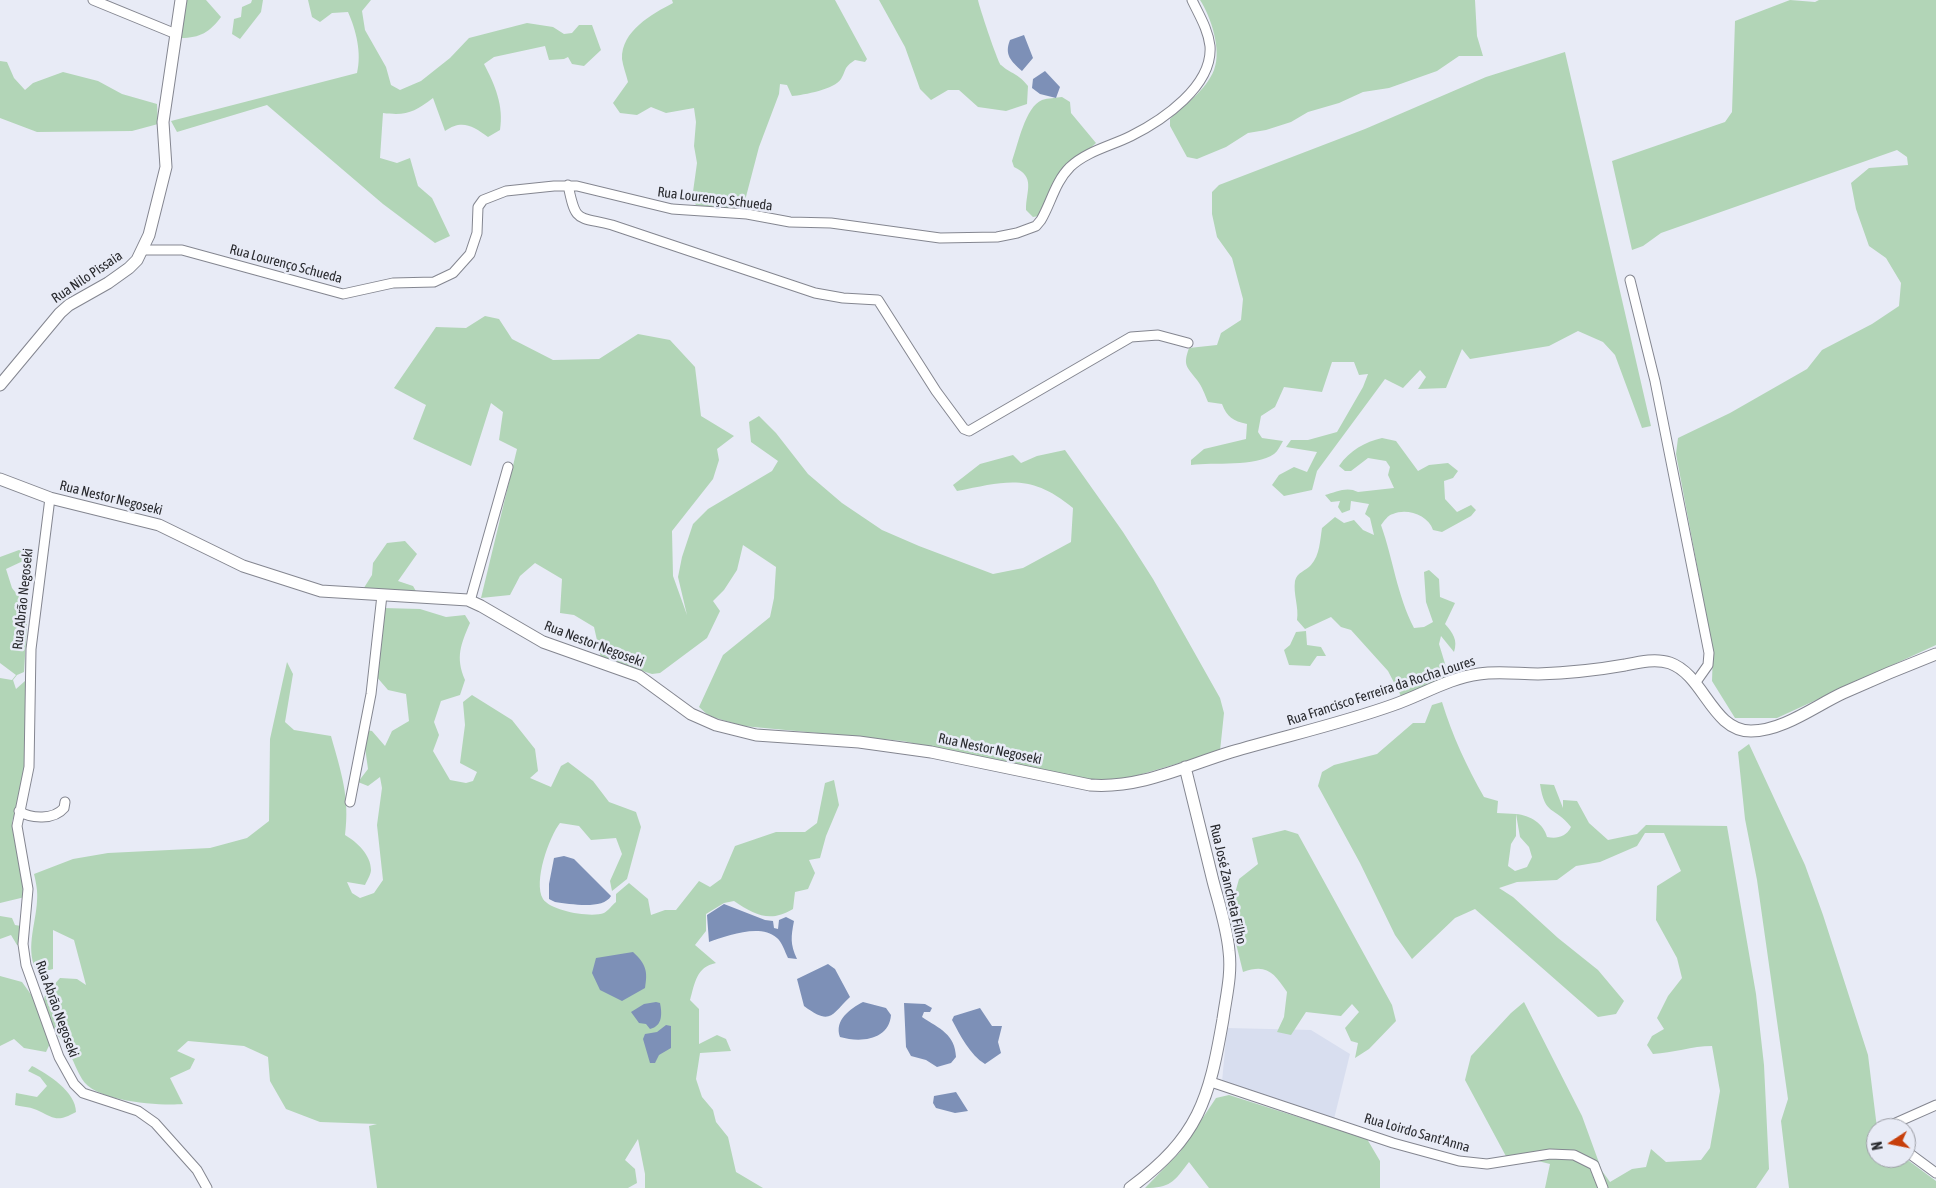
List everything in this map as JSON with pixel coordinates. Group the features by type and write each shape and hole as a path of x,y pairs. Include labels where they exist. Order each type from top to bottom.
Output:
{"street":[{"path":"93,0 176,34"},
{"name":"Rua Nilo Pissaia","path":"0,385 60,312 120,276 137,260 143,250 159,204 166,167 163,122 182,0"},
{"name":"Rua Lourenço Schueda","path":"143,250 182,250 343,294 392,283 434,282 453,273 470,254 477,233 478,207 483,200 506,191 568,185 672,209 747,214 790,222 831,223 940,238 997,237 1027,230 1041,220 1062,177 1071,167 1095,151 1148,127 1195,87 1209,58 1210,46 1205,25 1192,0"},
{"path":"568,185 573,210 582,219 612,225 815,294 878,300 936,391 964,429 969,431 1131,337 1158,335 1188,343"},
{"path":"1630,280 1655,381 1709,653 1708,666 1696,682"},
{"path":"470,601 508,467"},
{"name":"Rua Nestor Negoseki","path":"0,480 50,498 159,525 224,558 301,586 321,591 470,601 543,642 639,676 684,710 704,721 742,733 770,737 859,742 931,752 1097,786 1111,787 1133,783 1185,768"},
{"name":"Rua Abrão Negoseki","path":"50,498 31,649 29,767 19,811 17,835 28,889 23,944 26,964 67,1074 83,1093 138,1111 156,1123 197,1170 208,1188"},
{"path":"350,802 371,694 382,595"},
{"name":"Rua Francisco Ferreira da Rocha Loures","path":"1185,768 1357,718 1453,681 1478,674 1544,673 1657,661 1667,662 1677,666 1696,682 1722,717 1742,730 1754,731 1786,722 1860,685 1936,654"},
{"name":"Rua José Zancheta Filho","path":"1130,1188 1153,1171 1177,1146 1202,1105 1211,1082 1229,977 1229,949 1185,768"},
{"path":"19,811 31,816 54,815 64,808 65,802"},
{"name":"Rua Loirdo Sant'Anna","path":"1211,1082 1394,1143 1458,1161 1487,1164 1516,1162 1550,1154 1574,1155 1594,1165 1603,1188"},
{"path":"1907,1118 1936,1105"},
{"path":"1916,1158 1936,1173"}],"shaded area":[{"path":"1227,1028 1311,1030 1350,1054 1334,1119 1222,1082"}],"green space":[{"path":"187,0 206,0 221,17 213,27 204,33 194,37 181,38"},
{"path":"252,0 263,0 261,12 240,39 232,34 234,19 241,17 242,7 251,3"},
{"path":"308,0 371,0 362,11 365,30 386,67 391,85 400,90 421,81 450,58 469,38 527,23 553,27 564,34 572,33 579,25 592,25 601,50 584,66 572,64 568,57 549,60 545,46 494,57 484,64 495,88 501,113 500,130 488,137 467,125 457,125 445,131 433,98 410,112 398,114 383,113 380,158 397,163 410,158 418,186 432,198 450,236 435,243 383,204 267,105 177,132 171,121 357,73 359,58 357,42 348,12 332,13 320,22 312,17"},
{"path":"672,0 835,0 867,59 865,62 855,60 847,67 838,83 819,91 792,96 787,85 780,84 779,94 759,147 742,212 696,205 692,199 697,163 694,146 696,122 694,108 666,113 651,107 637,115 620,113 613,103 628,82 622,59 623,49 627,40 639,25 656,12 673,3"},
{"path":"879,0 978,0 999,62 1021,78 1028,86 1027,104 1006,111 978,107 959,90 948,90 931,100 920,89 905,47"},
{"path":"1200,0 1475,0 1477,36 1483,56 1459,56 1437,71 1389,88 1363,92 1339,103 1308,112 1291,122 1266,130 1248,133 1226,147 1197,159 1187,157 1170,126 1170,119 1195,97 1206,84 1214,70 1217,53 1214,34 1208,15"},
{"path":"1790,0 1815,2 1819,0 1936,0 1936,645 1777,718 1735,718 1712,681 1713,651 1676,454 1678,438 1730,413 1807,369 1822,350 1872,324 1899,306 1901,283 1886,258 1869,246 1856,209 1851,183 1869,168 1908,165 1907,157 1897,150 1661,233 1643,246 1632,250 1612,161 1725,122 1732,112 1735,21"},
{"path":"1565,52 1651,426 1642,428 1615,355 1603,342 1578,331 1549,346 1470,359 1462,349 1446,388 1418,389 1426,377 1420,370 1403,388 1385,379 1317,471 1312,490 1284,496 1272,485 1279,475 1294,467 1307,472 1317,452 1286,447 1291,440 1308,440 1337,432 1363,387 1368,374 1359,375 1354,362 1332,362 1322,392 1284,387 1275,407 1261,416 1258,432 1262,438 1283,441 1274,454 1257,461 1191,465 1191,460 1204,449 1246,439 1247,424 1231,418 1222,404 1208,402 1186,362 1189,348 1217,345 1221,333 1241,320 1243,299 1232,258 1217,237 1212,214 1212,192 1219,185 1365,129 1486,77"},
{"path":"0,61 7,62 14,78 25,90 33,83 63,72 98,81 122,94 157,104 158,124 132,131 37,132 0,118"},
{"path":"1062,97 1070,102 1071,113 1096,143 1064,177 1039,216 1033,217 1026,210 1027,180 1021,171 1014,167 1012,161 1023,127 1031,110 1042,100"},
{"path":"485,316 499,319 512,339 553,360 599,359 638,334 670,340 695,367 701,416 734,436 717,449 719,460 713,479 672,531 673,576 687,615 678,577 682,557 693,524 708,509 772,471 778,461 751,442 749,422 759,416 776,433 808,474 842,503 882,530 993,574 1023,568 1071,542 1073,508 1044,489 1031,485 1005,483 957,491 953,485 980,464 1013,455 1021,463 1037,456 1065,450 1123,532 1153,579 1220,698 1224,713 1220,751 1132,777 1091,781 903,741 743,726 709,716 699,707 723,655 770,617 774,598 776,567 743,545 737,570 724,590 713,601 720,611 707,638 660,673 652,674 601,658 594,627 574,615 560,613 562,579 535,563 520,576 510,595 481,598 517,449 499,440 503,412 491,403 471,466 413,439 426,405 394,388 436,327 466,328"},
{"path":"1382,438 1396,441 1418,471 1429,465 1448,463 1458,471 1453,478 1444,481 1445,499 1457,512 1471,505 1476,510 1471,516 1442,532 1433,530 1427,520 1410,512 1399,512 1391,515 1381,525 1403,603 1414,628 1424,627 1433,622 1426,602 1424,572 1429,570 1439,579 1440,597 1455,603 1445,624 1454,637 1454,652 1441,636 1439,644 1450,680 1401,696 1388,671 1351,630 1341,627 1331,617 1305,629 1297,620 1295,581 1314,561 1319,547 1322,528 1335,517 1344,523 1354,520 1363,530 1374,535 1370,518 1365,514 1369,504 1351,501 1350,510 1342,513 1338,507 1340,501 1331,502 1325,495 1346,490 1358,492 1394,488 1388,475 1390,467 1386,461 1368,458 1351,471 1345,471 1339,466 1348,455 1358,448"},
{"path":"405,541 417,554 398,581 413,586 417,593 362,591 372,575 373,563 387,543"},
{"path":"19,550 26,553 23,561 6,569 12,588 28,608 24,672 17,675 13,680 16,689 25,681 27,772 12,822 25,897 0,903 0,678 12,680 16,675 0,663 0,557"},
{"path":"383,608 420,609 446,617 465,615 470,623 460,651 460,664 465,680 460,695 441,701 434,722 439,735 433,751 450,780 466,783 473,781 477,772 460,763 465,725 463,702 472,695 512,720 535,749 538,771 530,778 551,787 561,766 568,762 593,781 609,802 636,812 641,827 627,879 612,891 610,881 622,854 616,838 591,840 579,826 560,823 547,849 540,882 540,891 543,899 554,907 581,914 604,913 616,902 616,894 629,883 648,899 651,915 665,910 676,910 699,881 710,887 721,879 735,846 776,832 805,832 817,823 825,783 834,780 839,805 826,836 820,858 809,860 815,873 808,889 795,892 793,909 777,916 763,916 734,901 724,903 706,914 706,931 695,945 716,963 709,965 700,972 690,1000 699,1009 699,1044 717,1035 726,1039 731,1051 700,1053 696,1079 702,1097 713,1110 716,1122 728,1137 736,1172 763,1188 645,1188 645,1174 638,1139 625,1160 635,1169 637,1183 628,1188 377,1188 369,1126 377,1124 320,1122 286,1109 270,1081 268,1057 244,1046 188,1041 177,1051 195,1059 190,1069 170,1078 183,1104 159,1104 114,1098 89,1087 82,1079 64,1043 55,1033 46,1052 24,1048 14,1039 0,1046 0,976 22,982 35,1000 44,1000 47,984 53,986 60,978 77,979 86,985 74,940 53,930 53,969 38,973 34,965 31,947 37,887 34,874 73,859 108,853 210,848 247,838 269,821 270,739 287,662 293,674 285,722 294,730 331,736 345,796 345,835 354,841 366,854 371,870 365,885 347,882 352,893 360,898 374,893 383,880 377,825 382,788 380,777 368,786 358,782 368,769 364,740 366,730 372,731 385,746 392,731 409,721 406,694 388,690 375,675"},
{"path":"1306,631 1307,645 1321,647 1326,656 1317,656 1310,666 1289,665 1284,650 1290,645 1296,632"},
{"path":"1442,702 1460,751 1484,797 1498,801 1497,813 1516,814 1521,815 1536,821 1543,828 1547,837 1561,836 1567,833 1571,827 1551,810 1545,802 1540,784 1554,785 1563,808 1563,800 1577,801 1589,823 1608,840 1637,834 1646,825 1727,826 1756,994 1764,1065 1769,1169 1756,1188 1545,1188 1550,1164 1530,1159 1508,1160 1465,1080 1471,1056 1511,1013 1524,1002 1582,1116 1602,1171 1610,1182 1632,1169 1646,1167 1651,1149 1666,1162 1701,1160 1710,1148 1720,1091 1712,1046 1653,1054 1647,1045 1652,1036 1664,1029 1657,1018 1668,996 1682,978 1677,958 1656,920 1657,886 1681,871 1664,833 1645,833 1637,846 1600,862 1576,866 1557,880 1517,882 1499,888 1513,897 1558,938 1598,970 1624,1001 1616,1014 1598,1017 1475,909 1455,918 1412,959 1395,935 1360,863 1318,786 1322,772 1334,765 1377,754 1413,723 1425,723 1432,705","holes":["1516,814 1520,837 1529,847 1532,857 1527,867 1515,871 1508,866 1511,844 1516,836"]},
{"path":"1749,744 1805,865 1868,1055 1876,1118 1866,1118 1866,1168 1916,1168 1916,1166 1936,1181 1936,1188 1789,1188 1781,1121 1788,1099 1757,880 1745,819 1738,752"},
{"path":"1285,830 1298,834 1392,1005 1396,1021 1369,1049 1355,1058 1358,1043 1351,1041 1345,1028 1359,1012 1352,1004 1341,1016 1306,1012 1291,1035 1277,1032 1284,1017 1287,992 1274,975 1264,969 1251,969 1243,972 1229,915 1239,879 1258,864 1252,838"},
{"path":"0,916 12,918 15,925 21,926 20,946 17,945 11,935 0,939"},
{"path":"32,1066 53,1079 66,1091 75,1105 76,1112 57,1118 33,1109 15,1105 16,1093 37,1097 47,1086 40,1077 28,1071"},
{"path":"1229,1095 1367,1139 1380,1161 1380,1188 1209,1188 1189,1162 1175,1179 1166,1185 1145,1188 1180,1152 1216,1098"}],"water":[{"path":"1024,35 1033,58 1022,71 1008,54 1008,45 1010,40"},
{"path":"1045,71 1060,87 1056,98 1040,94 1032,88 1033,79"},
{"path":"564,856 574,859 611,896 607,900 594,905 569,904 549,899 549,884 554,858"},
{"path":"724,904 765,920 773,921 774,928 778,929 779,920 786,917 794,921 792,940 797,959 788,958 779,940 762,931 743,932 709,942 707,915"},
{"path":"633,952 641,960 645,968 645,988 622,1001 600,990 592,973 596,958"},
{"path":"828,964 835,969 850,997 834,1013 825,1017 804,1006 797,979"},
{"path":"863,1002 886,1008 891,1015 885,1030 873,1038 857,1040 840,1037 839,1025 841,1020 848,1012"},
{"path":"660,1003 661,1019 657,1025 650,1029 646,1024 639,1023 631,1012 644,1004"},
{"path":"904,1003 925,1004 932,1008 930,1012 924,1012 922,1017 950,1037 956,1057 951,1063 937,1067 926,1060 911,1056 906,1047"},
{"path":"980,1008 992,1026 1002,1026 998,1042 1001,1053 985,1064 970,1050 952,1020 954,1016"},
{"path":"666,1025 671,1026 671,1048 659,1055 655,1063 650,1063 643,1039 645,1034 657,1032"},
{"path":"956,1092 968,1111 955,1113 936,1108 933,1103 934,1096"}]}
